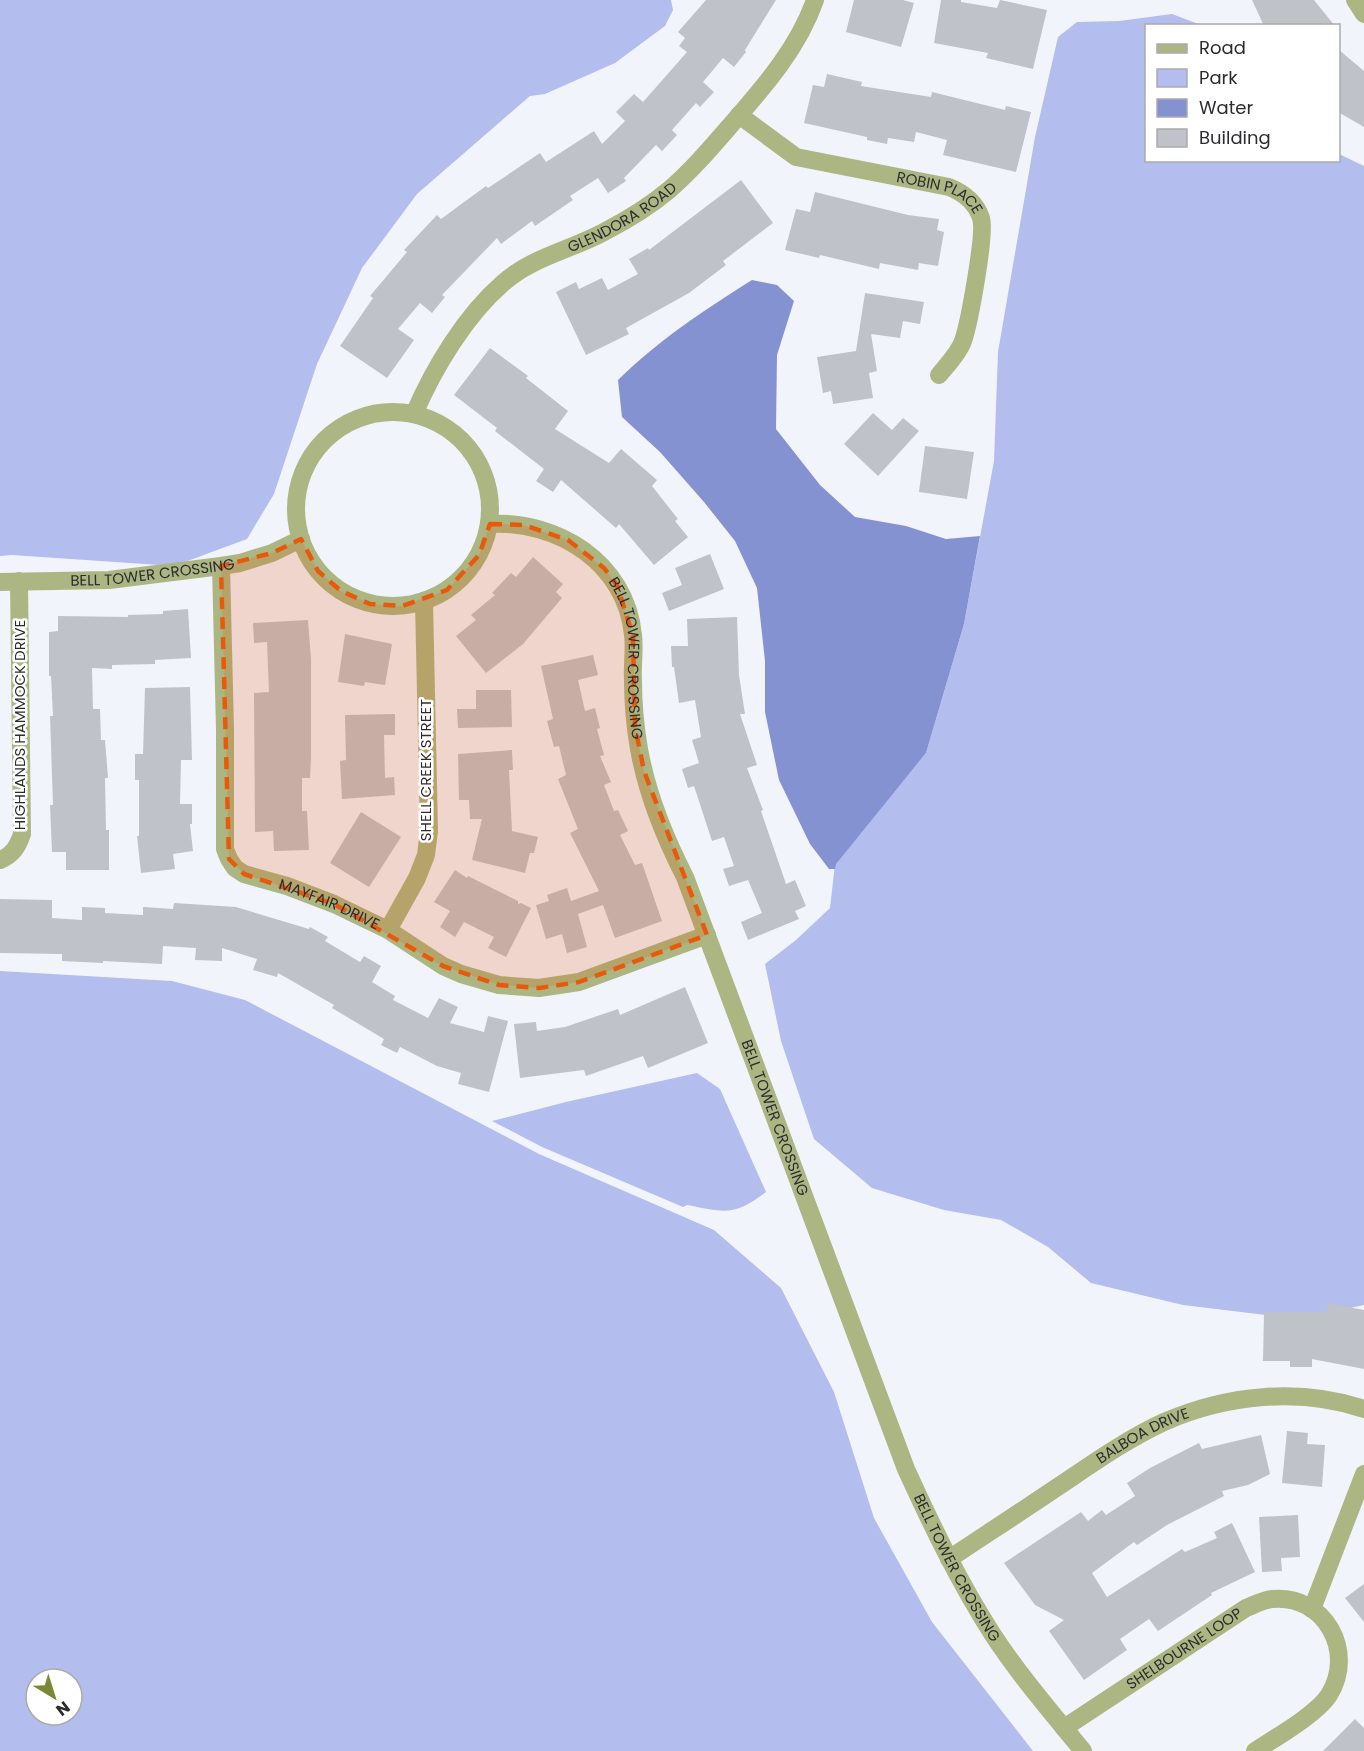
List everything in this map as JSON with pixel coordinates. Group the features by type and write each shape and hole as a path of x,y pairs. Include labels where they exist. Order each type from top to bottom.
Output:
{"street":[{"name":"GLENDORA ROAD","path":"414,414 431,377 461,332 504,281 534,262 603,233 647,206 687,173 739,115 785,57 799,36 815,0"},
{"path":"1355,0 1364,14"},
{"name":"ROBIN PLACE","path":"739,115 796,157 949,187 967,196 973,203 979,212 983,230 970,315 963,344 939,375"},
{"path":"389,411 414,414 447,427 469,447 484,476 490,500 490,524 479,555 471,568 447,590 424,601 402,606 370,604 335,587 318,571 309,558 301,539 296,513 300,483 312,455 333,432 359,417 389,411"},
{"name":"BELL TOWER CROSSING","path":"490,524 524,525 568,540 604,568 622,594 633,636 632,680 635,726 644,771 665,836 685,877 906,1469 949,1559 993,1635 1024,1679 1083,1751"},
{"name":"BELL TOWER CROSSING","path":"0,582 109,580 221,566 272,553 301,539"},
{"name":"MAYFAIR DRIVE","path":"221,566 225,849 235,868 244,874 287,886 334,904 388,930 443,966 461,974 500,985 539,988 559,986 598,976 707,935"},
{"name":"HIGHLANDS HAMMOCK DRIVE","path":"0,860 13,852 22,834 19,581"},
{"name":"SHELL CREEK STREET","path":"388,930 417,878 426,855 429,831 424,601"},
{"name":"BALBOA DRIVE","path":"949,1559 1103,1457 1142,1433 1183,1414 1226,1402 1270,1396 1314,1398 1364,1409"},
{"path":"1255,1751 1324,1703 1338,1677 1340,1658 1335,1638 1326,1622 1312,1609 1364,1474"},
{"name":"SHELBOURNE LOOP","path":"1064,1728 1246,1608 1274,1599 1302,1604 1312,1609"}],"highlighted area":[{"path":"490,524 524,525 568,540 604,568 617,585 633,636 635,726 644,771 707,935 579,982 539,988 499,985 443,966 334,904 244,874 229,859 221,566 272,553 301,539 318,571 341,591 370,604 402,606 447,590 479,555"}],"green space":[{"path":"0,0 671,0 673,10 665,26 615,63 545,94 530,96 417,194 362,268 317,364 274,494 247,539 174,566 0,556"},
{"path":"1172,14 1198,24 1145,24 1145,162 1340,162 1340,154 1364,166 1364,1305 1298,1319 1183,1305 1091,1283 1048,1247 1001,1220 944,1210 872,1188 814,1139 781,1041 765,964 796,940 830,908 835,864 926,753 964,624 994,461 998,352 1035,137 1058,37 1077,22 1119,21"},
{"path":"0,971 172,981 245,1000 539,1154 714,1230 781,1288 834,1392 874,1518 932,1622 1033,1751 0,1751"},
{"path":"697,1073 720,1089 766,1192 737,1209 720,1211 687,1205 683,1207 542,1147 492,1121 566,1102"}],"water":[{"path":"752,280 777,285 794,301 777,355 776,429 820,485 855,517 906,526 946,539 980,536 964,624 926,753 836,864 835,869 829,869 810,844 779,780 765,712 765,661 757,588 735,541 660,452 622,417 618,380 699,314"}],"building":[{"path":"706,0 776,0 745,50 746,52 734,67 723,58 703,82 714,92 700,107 696,103 672,130 677,135 662,151 656,145 624,178 626,181 608,193 598,178 570,196 573,200 535,226 532,221 501,244 497,238 442,295 445,297 432,313 420,303 398,329 414,340 387,378 340,346 373,298 370,296 407,252 404,250 437,215 441,219 486,186 488,188 540,153 546,162 594,131 602,144 625,121 616,112 634,94 643,102 687,52 679,46 685,38 678,32"},
{"path":"854,0 903,0 914,3 901,47 846,32"},
{"path":"941,0 961,0 961,2 997,8 1000,0 1047,10 1033,69 986,58 988,53 934,43"},
{"path":"1252,0 1314,0 1333,24 1263,24"},
{"path":"1340,51 1364,71 1364,127 1340,113"},
{"path":"827,74 862,82 861,86 931,97 932,92 1005,110 1006,106 1031,112 1016,172 943,155 947,140 916,132 914,142 888,138 887,144 867,140 867,137 804,123 813,85 824,87"},
{"path":"741,180 773,223 723,261 726,265 689,293 626,328 629,334 586,355 556,292 576,282 579,289 602,278 608,290 638,274 629,259 648,248 649,250"},
{"path":"815,192 908,215 939,219 937,230 944,232 938,266 919,263 918,270 880,263 879,269 820,255 819,258 785,250 796,209 810,212"},
{"path":"865,293 924,302 920,324 903,321 900,338 871,334 877,371 869,373 873,398 833,404 831,391 823,393 817,357 856,351"},
{"path":"490,348 528,376 526,378 568,411 555,429 609,463 621,449 657,480 652,486 678,519 675,521 688,537 654,565 619,524 616,528 561,480 553,492 536,481 544,469 495,431 497,428 454,395"},
{"path":"873,413 892,430 903,418 919,431 878,476 844,444"},
{"path":"925,446 974,452 967,499 919,492"},
{"path":"710,554 724,589 669,611 662,593 682,585 675,568"},
{"path":"533,557 563,584 556,592 562,598 523,644 486,673 456,636 476,620 471,615 495,595 492,593 511,573 516,577"},
{"path":"188,609 191,658 155,660 155,664 112,665 112,669 92,668 93,709 100,709 101,740 105,740 108,778 105,778 109,870 66,870 66,852 52,852 50,716 53,716 51,676 49,676 49,632 58,631 58,616 128,617 128,615 163,614 163,611"},
{"path":"737,617 739,675 745,714 740,714 757,765 747,768 786,884 795,880 806,906 795,911 799,919 748,940 741,922 762,913 748,880 729,886 723,869 734,866 724,837 712,841 694,786 688,788 682,769 699,763 692,740 701,737 695,700 679,703 674,667 672,667 671,646 688,646 687,619"},
{"path":"308,620 311,659 311,759 310,778 302,778 302,811 307,811 309,850 274,851 273,831 255,832 254,693 269,692 267,642 254,643 253,623"},
{"path":"345,634 392,644 385,685 365,682 364,686 338,682"},
{"path":"593,655 598,675 578,680 585,711 595,708 600,728 597,729 604,755 600,756 611,782 604,785 614,811 618,810 628,831 620,835 635,865 642,863 662,921 615,938 603,905 578,914 587,947 567,953 562,934 546,939 536,905 549,901 547,895 567,888 571,901 599,891 570,833 578,829 558,779 566,775 559,746 554,747 547,721 553,719 541,666"},
{"path":"190,687 192,760 181,760 180,804 192,804 192,824 190,824 193,851 173,854 175,869 141,873 137,836 139,836 139,780 135,780 135,754 143,754 145,688"},
{"path":"476,690 511,690 512,727 458,728 457,709 476,709"},
{"path":"395,714 395,735 384,735 385,778 394,777 395,795 342,799 340,761 346,760 345,715"},
{"path":"512,750 513,770 509,770 512,831 538,837 534,853 530,853 525,873 472,860 482,819 470,819 469,800 459,800 458,754"},
{"path":"361,812 401,837 369,887 330,863"},
{"path":"455,870 467,878 468,876 518,901 518,904 521,903 531,908 506,957 488,948 494,937 464,922 455,937 440,927 450,911 434,902"},
{"path":"0,899 52,900 52,918 82,920 82,907 105,908 105,913 143,915 143,907 173,909 174,903 236,907 309,929 310,927 328,937 325,941 360,962 364,956 381,966 372,982 395,996 393,1000 428,1018 439,998 458,1007 450,1023 484,1032 488,1016 508,1021 489,1092 458,1084 461,1073 437,1066 400,1047 397,1053 381,1045 384,1039 332,1008 334,1005 278,973 277,977 253,970 257,959 222,948 222,961 195,960 196,948 163,946 162,964 62,961 62,954 0,953"},
{"path":"685,987 708,1043 648,1068 643,1056 586,1076 584,1070 520,1078 514,1024 536,1022 537,1031 565,1027 618,1009 620,1015"},
{"path":"1328,1303 1364,1310 1364,1369 1312,1359 1312,1367 1290,1367 1290,1361 1263,1361 1264,1312 1327,1312"},
{"path":"1287,1431 1308,1433 1307,1444 1325,1445 1322,1487 1282,1483"},
{"path":"1261,1435 1270,1474 1248,1485 1222,1491 1224,1496 1167,1525 1137,1545 1134,1542 1092,1573 1107,1597 1182,1549 1185,1552 1217,1538 1214,1532 1232,1523 1255,1572 1211,1593 1212,1595 1158,1631 1149,1619 1120,1639 1127,1650 1084,1680 1049,1631 1064,1620 1035,1605 1004,1563 1081,1512 1088,1521 1102,1510 1106,1515 1135,1496 1127,1483 1150,1468 1199,1443 1202,1449"},
{"path":"1298,1515 1300,1557 1281,1558 1282,1571 1262,1572 1259,1517"},
{"path":"1364,1584 1364,1622 1345,1598"},
{"path":"1355,1719 1364,1728 1364,1751 1323,1751"}]}
